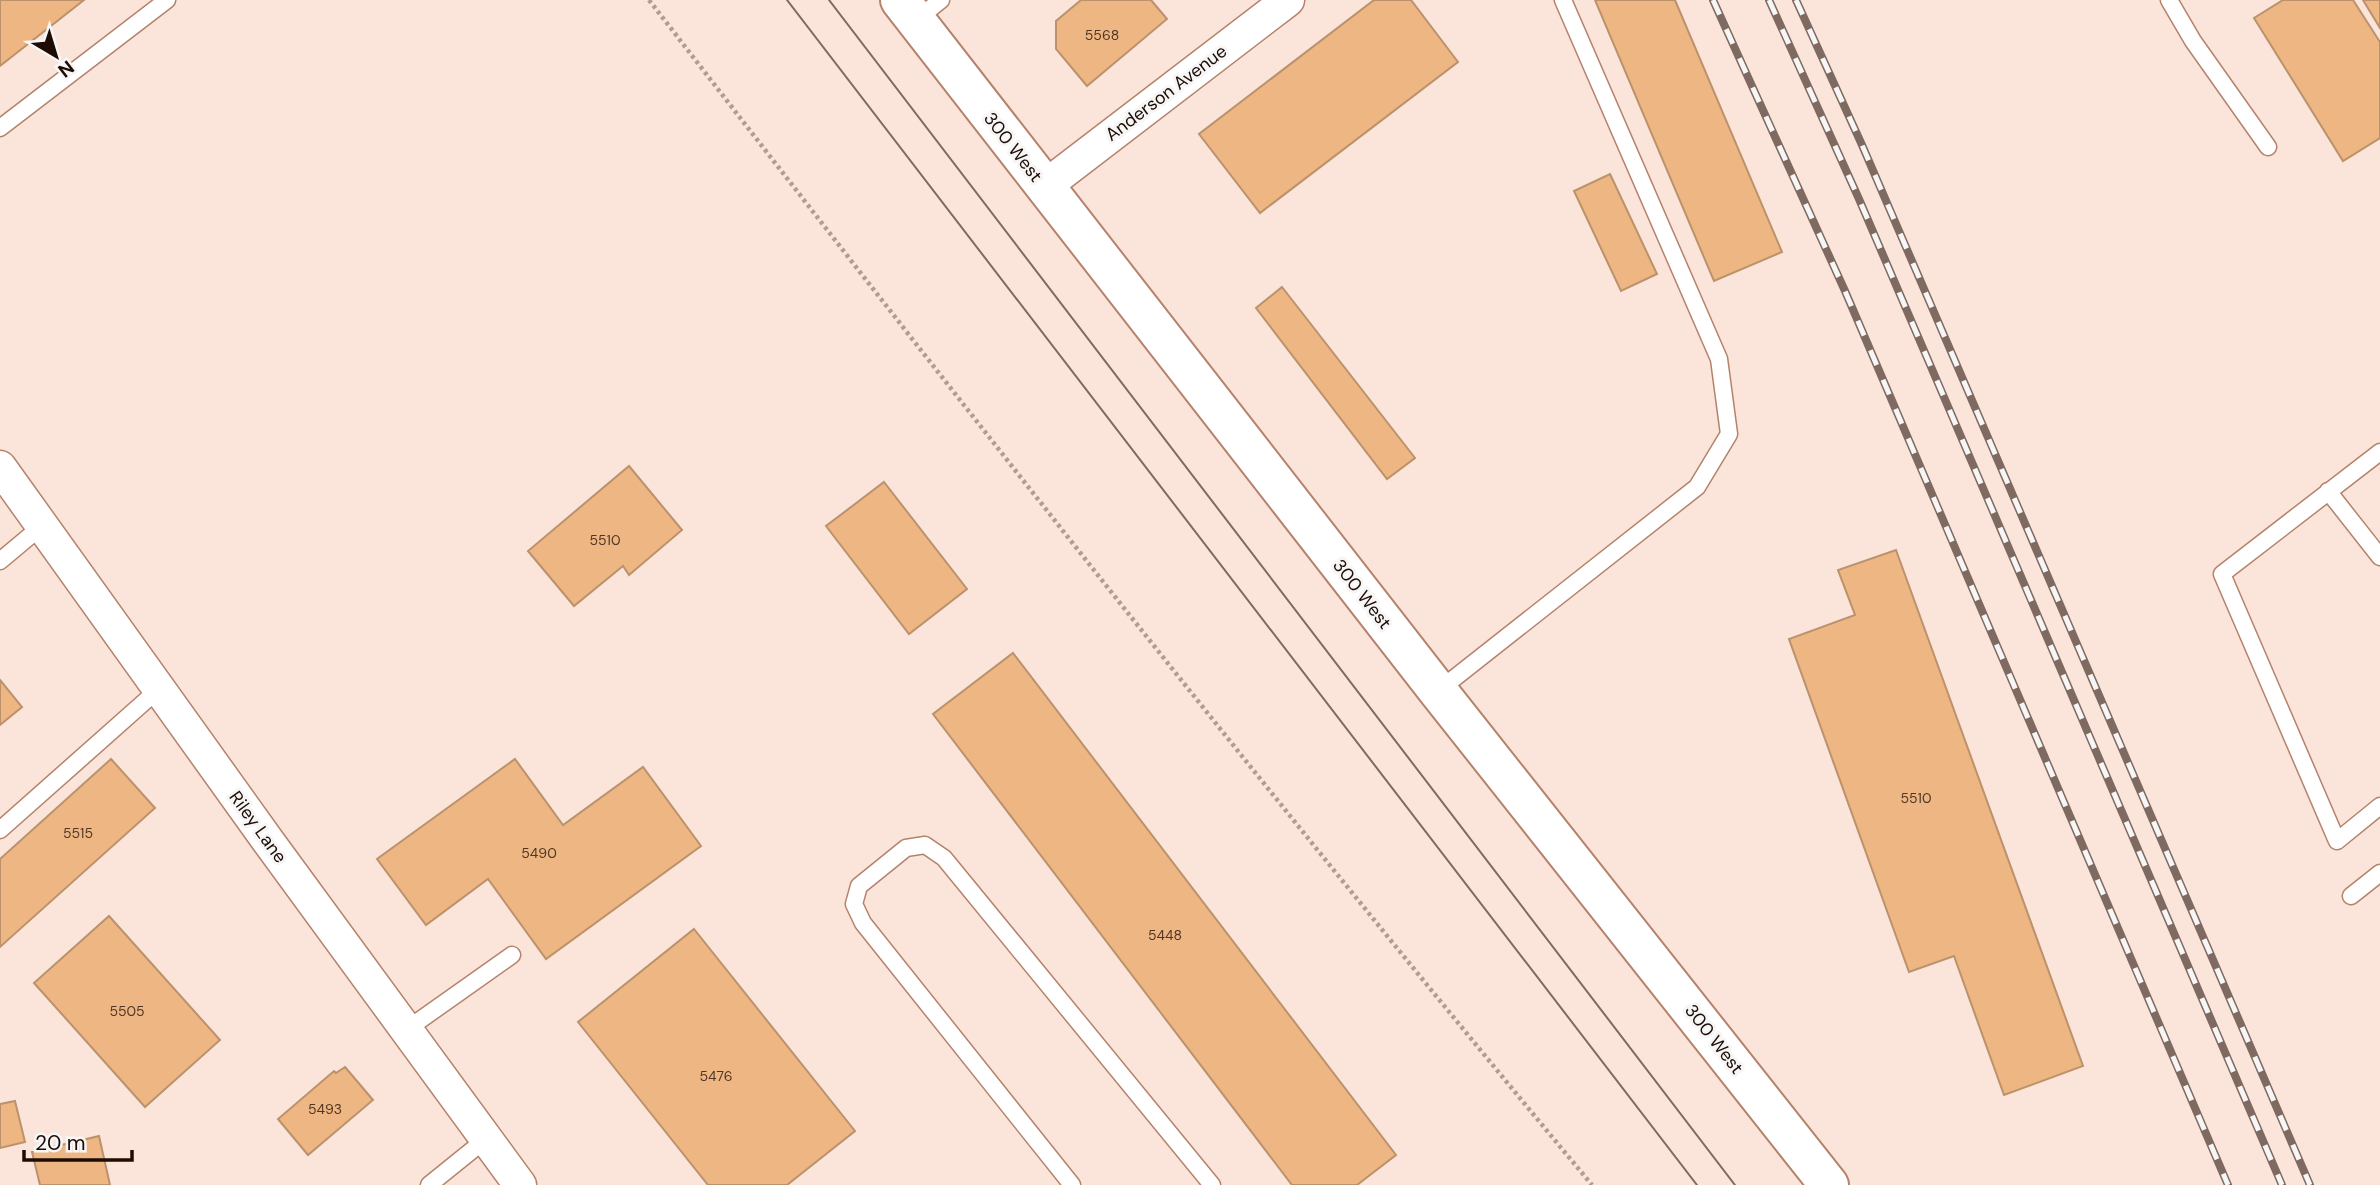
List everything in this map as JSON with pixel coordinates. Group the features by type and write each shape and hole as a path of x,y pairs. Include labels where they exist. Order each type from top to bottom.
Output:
{"street":[{"name":"Anderson Avenue","path":"1044,187 1288,0"},
{"name":"300 West","path":"919,7 1044,187 1829,1185"},
{"name":"Riley Lane","path":"0,467 520,1185"}],"lane":[{"path":"0,128 167,0"},
{"path":"1438,691 1698,487 1729,434 1719,359 1563,0"},
{"path":"2169,0 2193,41 2268,147"},
{"path":"2380,452 2222,574 2337,841 2380,806"},
{"path":"2328,491 2380,556"},
{"path":"0,562 43,525"},
{"path":"0,830 160,688"},
{"path":"1072,1185 863,923 854,904 859,886 906,848 925,845 944,858 1212,1185"},
{"path":"2351,896 2380,873"},
{"path":"406,1030 512,955"},
{"path":"429,1185 486,1139"}],"path":[{"path":"649,0 1170,668 1366,914 1592,1185"}],"building":[{"path":"0,0 84,0 0,66"},
{"path":"1081,0 1151,0 1167,19 1087,86 1056,49 1056,21"},
{"path":"1374,0 1411,0 1458,62 1260,213 1199,134"},
{"path":"1595,0 1675,0 1782,252 1714,281"},
{"path":"2283,0 2353,0 2380,42 2380,138 2343,161 2254,18"},
{"path":"2363,0 2380,0 2380,28"},
{"path":"1610,174 1657,274 1621,291 1574,191"},
{"path":"1282,287 1415,458 1387,479 1256,308"},
{"path":"629,466 682,530 629,575 623,566 574,606 528,551"},
{"path":"884,482 967,589 909,634 826,526"},
{"path":"1896,550 2083,1066 2004,1095 1954,956 1909,972 1789,639 1855,615 1838,570"},
{"path":"1013,653 1396,1155 1357,1185 1292,1185 933,714"},
{"path":"0,680 22,707 0,725"},
{"path":"111,759 155,808 0,947 0,859"},
{"path":"515,759 563,825 643,767 701,846 546,959 488,879 426,925 377,859"},
{"path":"109,916 220,1040 145,1107 34,983"},
{"path":"694,929 855,1131 787,1185 708,1185 578,1022"},
{"path":"345,1067 373,1100 308,1155 278,1119 334,1071 336,1073"},
{"path":"15,1101 25,1142 0,1148 0,1104"},
{"path":"99,1136 110,1185 40,1185 32,1152"}],"tram line":[{"path":"787,0 1697,1185"},
{"path":"829,0 1735,1185"}],"railway":[{"path":"1713,0 1845,291 2228,1185"},
{"path":"1769,0 1859,199 2282,1185"},
{"path":"1796,0 1862,145 2310,1185"}]}
